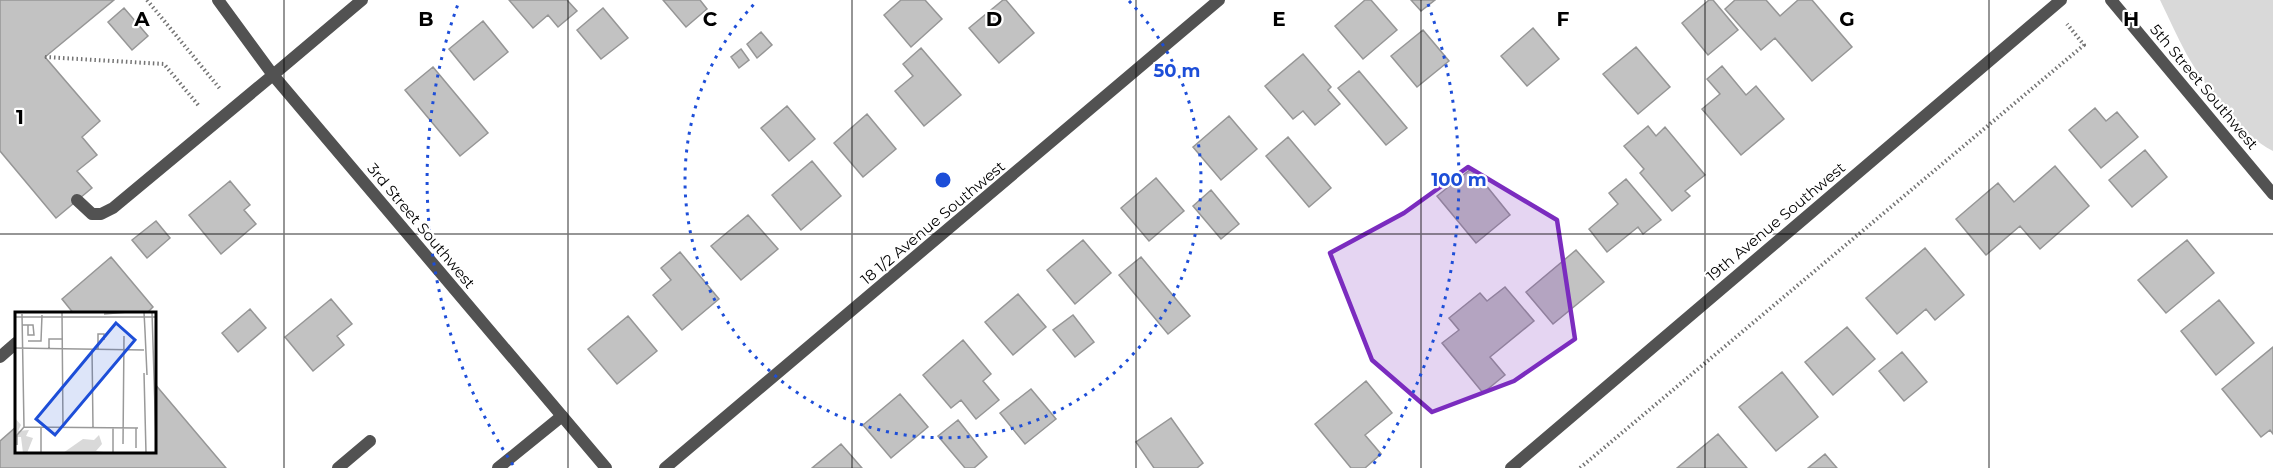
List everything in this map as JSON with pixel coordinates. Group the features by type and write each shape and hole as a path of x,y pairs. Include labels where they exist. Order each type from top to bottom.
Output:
{"street":[{"name":"3rd Street Southwest","path":"218,0 273,75 606,468"},
{"path":"77,200 92,214 101,214 112,208 362,0"},
{"name":"18 1/2 Avenue Southwest","path":"665,468 1219,0"},
{"name":"19th Avenue Southwest","path":"1511,468 2061,0"},
{"name":"5th Street Southwest","path":"2111,0 2273,194"},
{"path":"0,357 15,345"},
{"path":"498,468 562,416"},
{"path":"338,468 370,441"}],"path":[{"path":"147,0 235,107"},
{"path":"1580,468 2084,45"},
{"path":"45,57 164,64 214,124"}],"highlighted area":[{"path":"1468,167 1557,220 1575,339 1514,381 1432,412 1372,360 1330,253 1404,213"}],"shaded area":[{"path":"2160,0 2273,0 2273,151 2261,144 2237,122 2203,81 2187,55"}],"building":[{"path":"0,0 114,0 45,57 100,121 82,137 97,155 77,171 92,188 56,218 0,151"},
{"path":"509,0 567,0 577,11 558,27 548,15 533,28"},
{"path":"663,0 700,0 707,9 686,27"},
{"path":"901,0 925,0 942,19 911,47 884,15"},
{"path":"1003,0 1006,0 1034,33 999,63 969,28"},
{"path":"1365,0 1371,0 1397,30 1363,59 1335,26"},
{"path":"1411,0 1435,0 1421,11"},
{"path":"1709,0 1713,0 1738,30 1708,55 1682,23"},
{"path":"1735,0 1766,0 1780,16 1798,0 1812,0 1852,47 1812,81 1775,38 1761,50 1725,9"},
{"path":"124,8 148,36 132,50 108,22"},
{"path":"603,8 628,38 601,59 577,30"},
{"path":"483,21 508,52 474,80 449,49"},
{"path":"1533,28 1559,59 1527,86 1501,56"},
{"path":"1423,30 1449,61 1417,87 1391,56"},
{"path":"761,32 772,45 757,58 747,44"},
{"path":"1636,47 1670,87 1638,114 1603,74"},
{"path":"921,48 961,95 924,126 895,91 913,76 903,64"},
{"path":"741,49 749,60 739,68 731,57"},
{"path":"1303,54 1331,87 1328,90 1340,104 1315,125 1303,111 1293,119 1265,86"},
{"path":"1722,66 1746,95 1756,86 1784,119 1741,155 1702,109 1720,94 1707,79"},
{"path":"433,67 488,133 460,156 405,90"},
{"path":"1359,71 1407,128 1386,145 1338,88"},
{"path":"787,106 815,139 789,161 761,128"},
{"path":"2095,108 2106,121 2117,112 2138,137 2101,168 2069,130"},
{"path":"867,114 896,149 863,177 834,143"},
{"path":"1229,116 1257,149 1221,180 1193,147"},
{"path":"1648,126 1656,136 1665,127 1705,175 1685,191 1690,196 1672,211 1640,173 1644,169 1624,146"},
{"path":"1288,137 1331,188 1309,207 1266,156"},
{"path":"2145,150 2167,177 2132,207 2109,180"},
{"path":"812,161 841,196 801,230 772,195"},
{"path":"2055,166 2089,206 2040,249 2020,226 1986,255 1956,219 1998,183 2014,202"},
{"path":"1472,168 1510,215 1476,243 1437,196"},
{"path":"1156,178 1184,211 1149,241 1121,208"},
{"path":"1626,179 1661,220 1643,234 1638,227 1607,252 1589,229 1618,204 1609,193"},
{"path":"230,181 250,205 244,210 256,224 221,254 189,215"},
{"path":"1211,190 1239,224 1221,239 1193,206"},
{"path":"748,215 778,249 741,280 711,246"},
{"path":"156,221 170,238 147,258 132,240"},
{"path":"1083,240 1111,273 1075,304 1047,270"},
{"path":"2187,240 2214,273 2166,313 2138,280"},
{"path":"1925,248 1964,295 1935,320 1926,309 1897,334 1866,298"},
{"path":"1576,250 1604,282 1553,324 1526,292"},
{"path":"680,252 719,299 682,330 653,295 671,280 661,268"},
{"path":"111,257 153,307 148,312 72,312 62,299"},
{"path":"1141,257 1190,316 1168,334 1119,275"},
{"path":"1505,287 1534,321 1490,357 1505,375 1483,393 1442,343 1459,330 1449,318 1480,293 1487,301"},
{"path":"1018,294 1046,327 1013,355 985,322"},
{"path":"331,299 352,324 337,336 344,345 313,371 285,337"},
{"path":"2219,300 2254,343 2216,375 2181,331"},
{"path":"250,309 266,328 238,352 222,333"},
{"path":"1073,315 1094,342 1075,357 1053,330"},
{"path":"628,316 657,351 617,384 588,349"},
{"path":"1847,327 1875,359 1833,395 1805,362"},
{"path":"963,340 991,374 983,381 999,400 976,419 961,400 951,408 923,375"},
{"path":"2273,347 2273,434 2270,430 2261,437 2222,389"},
{"path":"1902,352 1927,382 1904,401 1879,371"},
{"path":"1782,372 1818,417 1776,451 1739,407"},
{"path":"1366,381 1392,413 1365,435 1381,454 1365,468 1351,468 1315,424"},
{"path":"156,385 226,468 0,468 0,441 15,428 15,453 156,453"},
{"path":"1031,389 1056,419 1025,444 1000,413"},
{"path":"900,394 928,427 891,458 863,425"},
{"path":"1171,418 1203,463 1197,468 1154,468 1136,442"},
{"path":"958,420 987,457 974,468 965,468 938,436"},
{"path":"1718,434 1747,468 1677,468"},
{"path":"841,444 862,468 812,468"},
{"path":"1825,454 1837,468 1808,468"}]}
